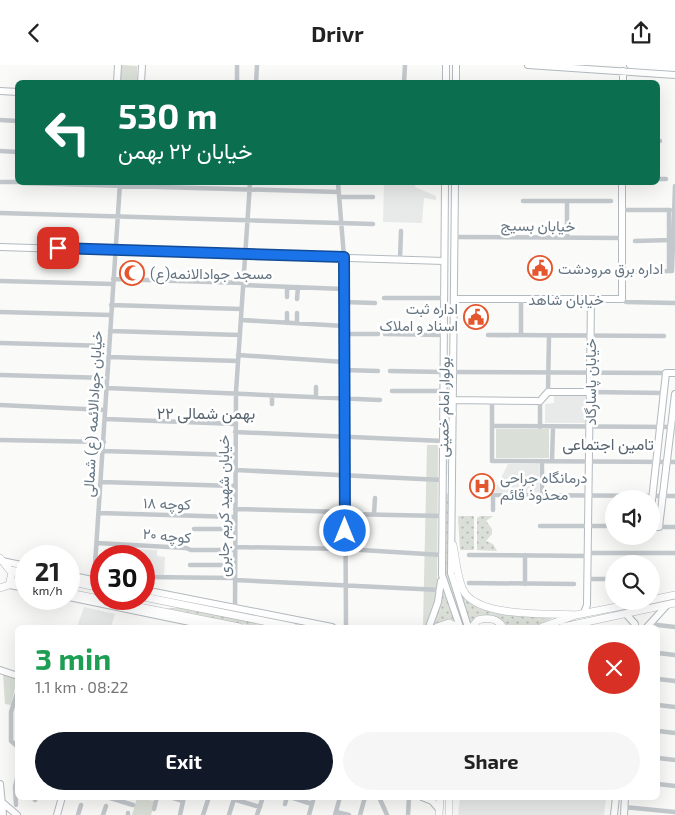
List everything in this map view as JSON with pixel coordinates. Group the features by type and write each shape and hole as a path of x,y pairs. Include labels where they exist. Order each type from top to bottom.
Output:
{"main road":[{"path":"452,545 463,590 476,603 493,609 576,615"},
{"path":"1,560 12,573 10,583"},
{"path":"10,570 15,571"},
{"path":"0,588 10,583 15,583"},
{"path":"660,599 675,595"},
{"path":"229,625 155,610 157,600 281,625"},
{"path":"574,625 671,604"},
{"path":"548,625 576,615 605,609"},
{"path":"474,625 478,620 485,618 496,620 501,625"},
{"path":"448,815 449,800"}],"street":[{"path":"117,80 118,65"},
{"path":"141,80 142,65"},
{"path":"237,65 237,80"},
{"path":"256,80 257,65"},
{"path":"404,80 405,65"},
{"path":"446,65 446,80"},
{"path":"456,65 456,80"},
{"path":"528,65 591,67 675,75"},
{"path":"630,65 675,68"},
{"path":"623,71 623,80"},
{"path":"0,91 15,92"},
{"path":"0,120 15,121"},
{"path":"0,151 15,152"},
{"path":"660,179 666,179"},
{"path":"0,182 15,182"},
{"name":"خیابان جوادالائمه (ع) شمالی","path":"97,543 120,185"},
{"path":"146,185 373,197"},
{"name":"خیابان شهید کریم جابری","path":"235,609 236,392 250,185"},
{"path":"338,185 344,257 346,625"},
{"name":"بولوار امام خمینی","path":"445,185 442,575 458,625"},
{"name":"بولوار امام خمینی","path":"455,185 451,573 467,625"},
{"name":"خیابان شاهد","path":"454,299 622,299 622,185"},
{"path":"622,272 672,271 672,210 675,202 675,186"},
{"path":"523,201 611,201"},
{"path":"567,201 567,238"},
{"path":"622,210 672,210"},
{"path":"0,213 373,224"},
{"path":"400,259 401,231"},
{"name":"خیابان بسیج","path":"454,237 622,239"},
{"path":"635,241 673,240"},
{"path":"0,247 444,261"},
{"path":"0,281 243,284 344,289"},
{"path":"287,287 287,297"},
{"path":"297,299 298,287"},
{"path":"384,298 444,298"},
{"path":"521,299 521,335"},
{"name":"خیابان پاسارگاد","path":"584,613 588,605 591,299"},
{"path":"622,299 626,302 675,303"},
{"path":"344,302 375,303"},
{"path":"111,305 241,309"},
{"path":"0,312 111,315"},
{"path":"287,313 287,323"},
{"path":"297,313 297,323"},
{"path":"241,320 344,326"},
{"path":"110,331 240,335"},
{"path":"344,334 378,334"},
{"path":"385,334 444,335"},
{"path":"488,335 664,336"},
{"path":"540,427 540,401 548,391 549,335"},
{"path":"0,343 109,346"},
{"path":"109,357 238,358 344,362"},
{"path":"444,359 453,359"},
{"path":"344,371 378,371"},
{"path":"390,371 444,371"},
{"path":"453,372 675,373"},
{"path":"654,490 666,373"},
{"path":"0,375 107,378"},
{"path":"316,387 316,397"},
{"path":"107,388 236,392 380,400"},
{"path":"392,391 443,391"},
{"path":"548,391 664,393"},
{"path":"660,521 671,462 675,394"},
{"path":"272,395 272,404"},
{"path":"453,399 540,401"},
{"path":"492,400 492,461 671,462"},
{"path":"0,405 105,410"},
{"path":"443,409 448,407 453,411"},
{"path":"105,419 236,424"},
{"path":"492,426 673,427"},
{"path":"552,461 553,427"},
{"path":"236,432 443,441"},
{"path":"0,440 104,442"},
{"path":"103,451 236,455"},
{"path":"542,461 542,495"},
{"path":"236,470 345,477 453,480"},
{"path":"101,482 236,486"},
{"path":"493,510 493,495 605,495"},
{"path":"660,496 675,496"},
{"path":"374,514 375,498"},
{"path":"235,509 442,516"},
{"name":"کوچه ۱۸","path":"99,513 235,517"},
{"path":"540,525 605,526"},
{"path":"660,527 675,527"},
{"path":"194,529 235,529"},
{"name":"کوچه ۲۰","path":"97,543 186,548 191,551 345,549 442,555"},
{"path":"469,555 675,553"},
{"path":"525,555 525,584"},
{"path":"1,560 15,563"},
{"path":"190,565 235,565"},
{"path":"430,625 440,590 442,575"},
{"path":"155,577 235,579 346,587 440,590"},
{"path":"588,579 605,579"},
{"path":"10,583 15,585"},
{"path":"469,583 574,584"},
{"path":"155,592 321,625"},
{"path":"80,600 188,625"},
{"path":"194,607 209,603"},
{"path":"649,625 671,604"},
{"path":"257,613 264,622"},
{"path":"626,614 635,625"},
{"path":"660,626 675,627"},
{"path":"660,653 675,655"},
{"path":"0,670 15,675"},
{"path":"660,679 675,681"},
{"path":"15,699 11,712 11,741 15,744"},
{"path":"660,705 675,707"},
{"path":"660,731 675,733"},
{"path":"660,758 675,760"},
{"path":"0,784 3,815"},
{"path":"660,784 675,786"},
{"path":"16,800 16,805"},
{"path":"57,815 61,800"},
{"path":"117,800 133,805"},
{"path":"154,809 156,800"},
{"path":"180,815 184,800"},
{"path":"203,815 208,800"},
{"path":"229,815 234,800"},
{"path":"237,800 260,807"},
{"path":"257,815 262,800"},
{"path":"285,804 287,800"},
{"path":"298,800 312,804"},
{"path":"309,815 313,800"},
{"path":"339,800 335,813 349,815"},
{"path":"360,815 364,800"},
{"path":"380,800 387,815"},
{"path":"408,800 408,815"},
{"path":"430,800 440,812"},
{"path":"614,815 616,800"},
{"path":"624,815 625,800"},
{"path":"2,802 17,815"},
{"path":"78,815 81,805"},
{"path":"103,815 106,806"},
{"path":"624,807 675,813"}],"shaded area":[{"path":"122,65 137,66 137,80 120,80"},
{"path":"384,185 416,185 415,187 436,196 436,200 424,198 422,223 383,222"},
{"path":"447,365 449,366 447,476 446,475"},
{"path":"585,395 585,423 545,423 545,404 554,403 554,396"},
{"path":"496,429 549,429 549,458 496,458"},
{"path":"427,445 438,445 437,600 428,625 423,625"},
{"path":"508,464 539,464 539,492 494,492"},
{"path":"445,493 448,494 448,571 451,587 462,615 461,617 453,604 445,573 443,541"},
{"path":"458,516 474,516 474,550 460,550"},
{"path":"480,516 493,516 486,521 492,529 492,534 486,541 493,544 497,551 477,550 477,518"},
{"path":"155,550 157,550 157,556 165,557 164,576 155,576"},
{"path":"456,568 461,591 465,598 483,610 508,615 556,616 539,625 503,625 490,615 472,625 468,625 452,575"},
{"path":"443,590 456,625 443,621 432,625"},
{"path":"84,607 90,610 115,614 112,625 78,625"},
{"path":"165,608 183,608 270,625 247,625"},
{"path":"3,674 15,678 11,705 5,704"},
{"path":"136,800 155,801 151,815 132,815"},
{"path":"460,800 606,800 604,815 458,815"}],"place":[{"name":"اداره برق مرودشت","path":"540,268"},
{"name":"مسجد جوادالانمه(ع)","path":"132,273"},
{"name":"اداره ثبت اسناد و املاک","path":"476,317"},
{"name":"درمانگاه جراحی محذوذ قائم","path":"482,486"}],"district":[{"name":"۲۲ بهمن شمالی","path":"206,412"},
{"name":"تامین اجتماعی","path":"608,443"}],"route":[{"path":"58,248 344,257 345,531"}]}
